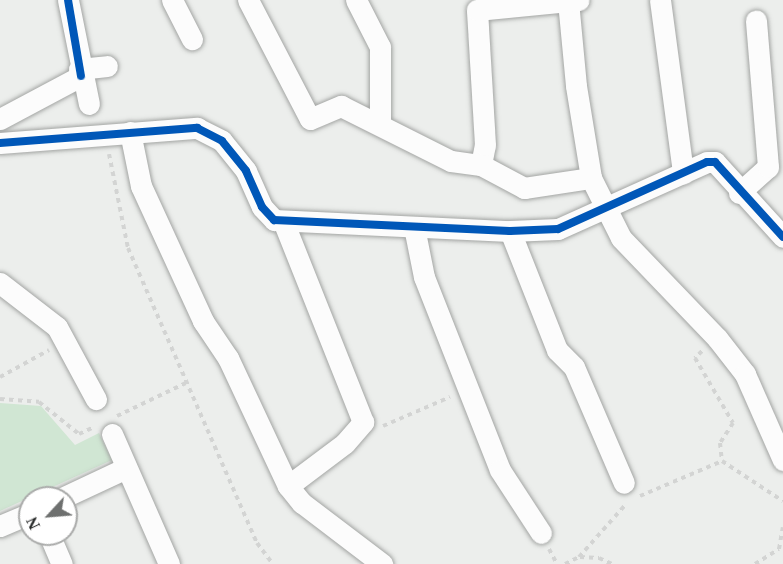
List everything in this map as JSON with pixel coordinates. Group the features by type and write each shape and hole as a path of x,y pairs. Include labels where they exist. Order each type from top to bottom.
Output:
{"street":[{"path":"68,0 80,72 89,104"},
{"path":"172,0 192,39"},
{"path":"248,0 310,118 341,106 380,123 451,161 481,165 524,188 591,178"},
{"path":"356,0 380,47 380,123"},
{"path":"660,0 683,173"},
{"path":"481,165 485,145 477,10 574,1 576,86 591,178 621,238 717,338 745,374 783,460"},
{"path":"739,193 768,167 756,20"},
{"path":"0,120 80,72 107,66"},
{"path":"0,143 96,130 130,132 197,128 222,141 246,171 262,207 274,220 284,223 510,231 558,229 606,210 683,173 715,162 739,193 783,237"},
{"path":"130,132 146,196 203,321 228,358 288,486 302,503 382,564"},
{"path":"284,223 363,422 345,443 288,486"},
{"path":"414,227 424,277 450,337 468,390 500,470 541,533"},
{"path":"510,231 557,350 574,367 624,483"},
{"path":"0,283 57,327 96,399"},
{"path":"112,434 169,564"},
{"path":"78,490 126,468"},
{"path":"0,526 18,518"},
{"path":"54,546 62,564"}],"path":[{"path":"109,154 128,248 257,543 273,564"},
{"path":"717,338 695,358 733,423 720,443 722,461"},
{"path":"0,377 65,342"},
{"path":"363,422 378,429 468,390"},
{"path":"722,461 783,501"},
{"path":"565,564 579,557 627,502 722,461"},
{"path":"755,564 779,549 783,527"},
{"path":"579,557 599,558 612,564"}],"green space":[{"path":"0,403 41,406 75,445 99,433 112,460 55,486 18,486 18,503 0,511"}],"cycle path":[{"path":"68,0 81,76"},
{"path":"0,143 197,128 222,141 246,171 262,207 274,220 510,231 558,229 707,162 715,162 783,237"}]}
